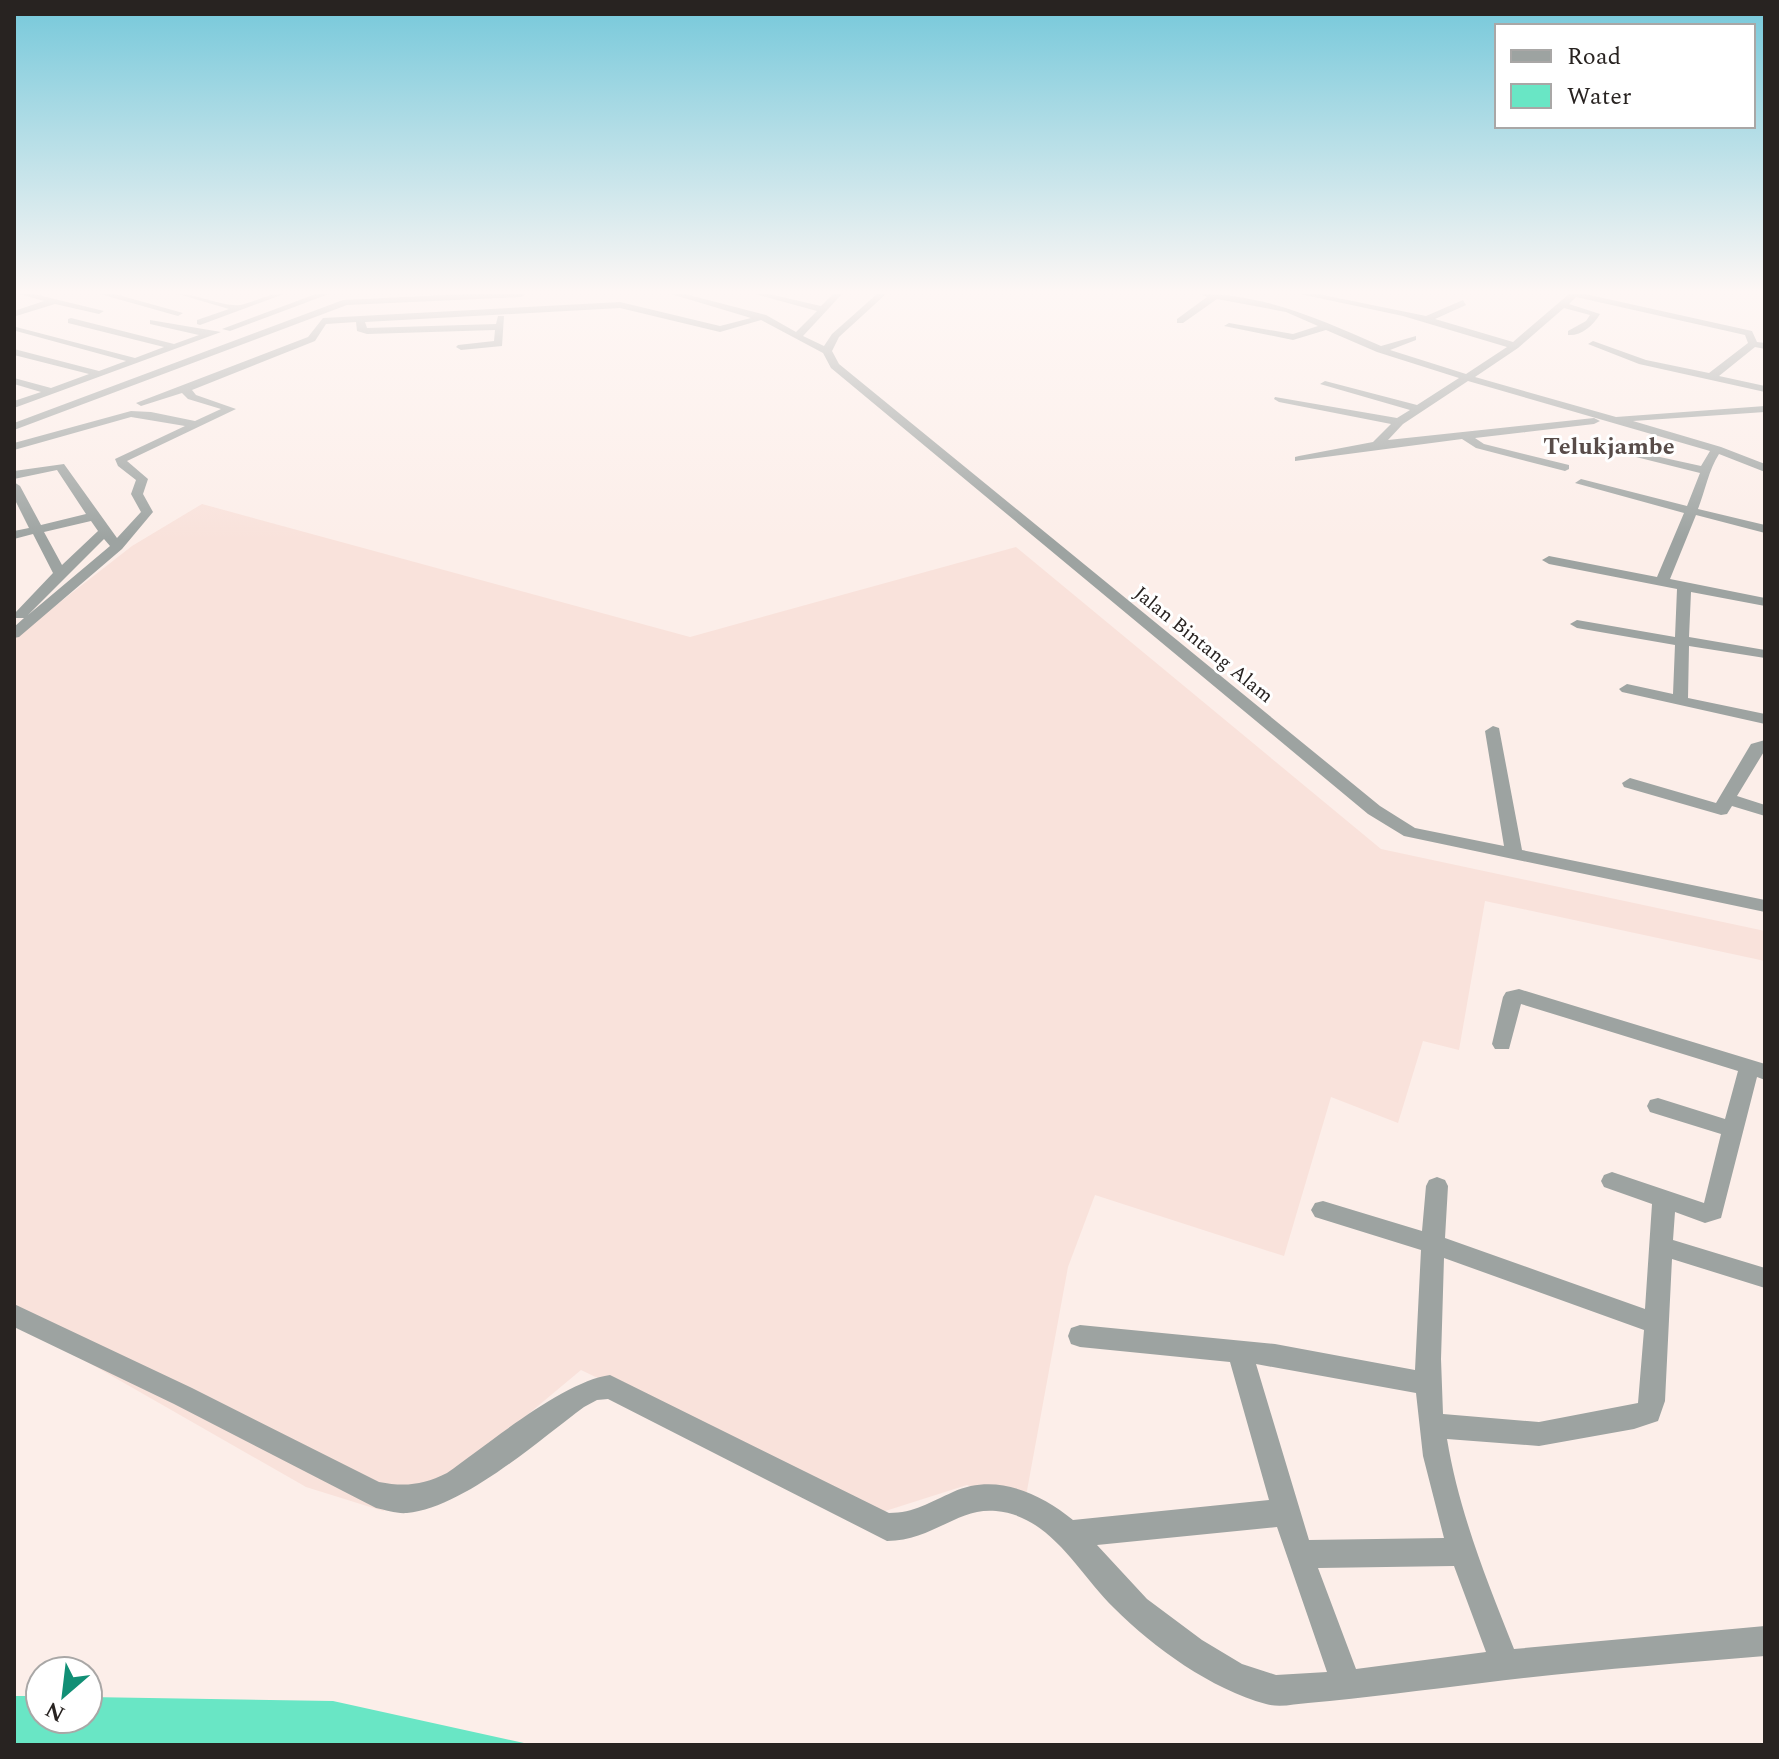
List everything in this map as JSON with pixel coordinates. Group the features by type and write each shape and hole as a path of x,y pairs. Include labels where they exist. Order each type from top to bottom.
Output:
{"street":[{"path":"14,405 94,376"},
{"path":"14,427 149,376"},
{"path":"141,403 217,376"},
{"name":"Jalan Bintang Alam","path":"847,376 1374,810 1410,832 1765,906"},
{"path":"1459,376 1717,449 1765,468"},
{"path":"1377,445 1399,422 1472,376"},
{"path":"1712,376 1765,389"},
{"path":"14,381 83,400"},
{"path":"1325,384 1419,409"},
{"path":"14,634 117,546 147,509 136,491 142,479 122,464 121,459 231,409 192,397 187,388"},
{"path":"1279,399 1399,422"},
{"path":"1299,459 1462,434 1765,409"},
{"path":"14,447 131,414 197,425"},
{"path":"1462,434 1480,446 1565,467"},
{"path":"1610,449 1706,471"},
{"path":"1662,582 1707,464 1717,449"},
{"path":"14,475 60,466 117,546"},
{"path":"1581,483 1765,529"},
{"path":"14,486 60,574"},
{"path":"14,535 94,516"},
{"path":"14,621 105,532"},
{"path":"1549,560 1765,602"},
{"path":"1680,700 1684,586"},
{"path":"1577,624 1765,654"},
{"path":"1627,689 1765,719"},
{"path":"1493,731 1514,855"},
{"path":"1630,783 1717,810 1724,809 1757,747 1765,745"},
{"path":"1728,799 1765,811"},
{"path":"1502,1044 1513,997 1519,996 1757,1070 1735,1130 1713,1211 1705,1213 1664,1201 1612,1181"},
{"path":"1658,1106 1735,1130"},
{"path":"1437,1186 1428,1384 1433,1425 1461,1552 1506,1665"},
{"path":"1433,1425 1539,1434 1649,1412 1664,1201"},
{"path":"1323,1210 1434,1244 1655,1323"},
{"path":"1662,1246 1765,1278"},
{"path":"14,1315 183,1396 376,1495 404,1500 431,1495 457,1482 575,1399 594,1389 610,1387 887,1527 903,1529 919,1524 957,1502 986,1494 1021,1503 1070,1534 1125,1599 1211,1664 1267,1690 1348,1687 1506,1665 1765,1641"},
{"path":"1080,1336 1325,1362 1428,1384"},
{"path":"1239,1351 1299,1554 1348,1687"},
{"path":"1070,1534 1288,1512"},
{"path":"1299,1554 1461,1552"}],"shaded area":[{"path":"202,504 690,637 1016,547 1381,849 1765,931 1765,961 1485,901 1459,1050 1423,1041 1398,1123 1331,1097 1284,1256 1095,1195 1068,1267 1024,1507 967,1485 879,1513 581,1370 435,1492 383,1511 306,1487 14,1320 14,638 132,546"}],"water":[{"path":"14,1696 24,1696 24,1735 104,1735 104,1697 333,1701 533,1745 14,1745"}],"district":[{"name":"Telukjambe","path":"1609,446"}]}
